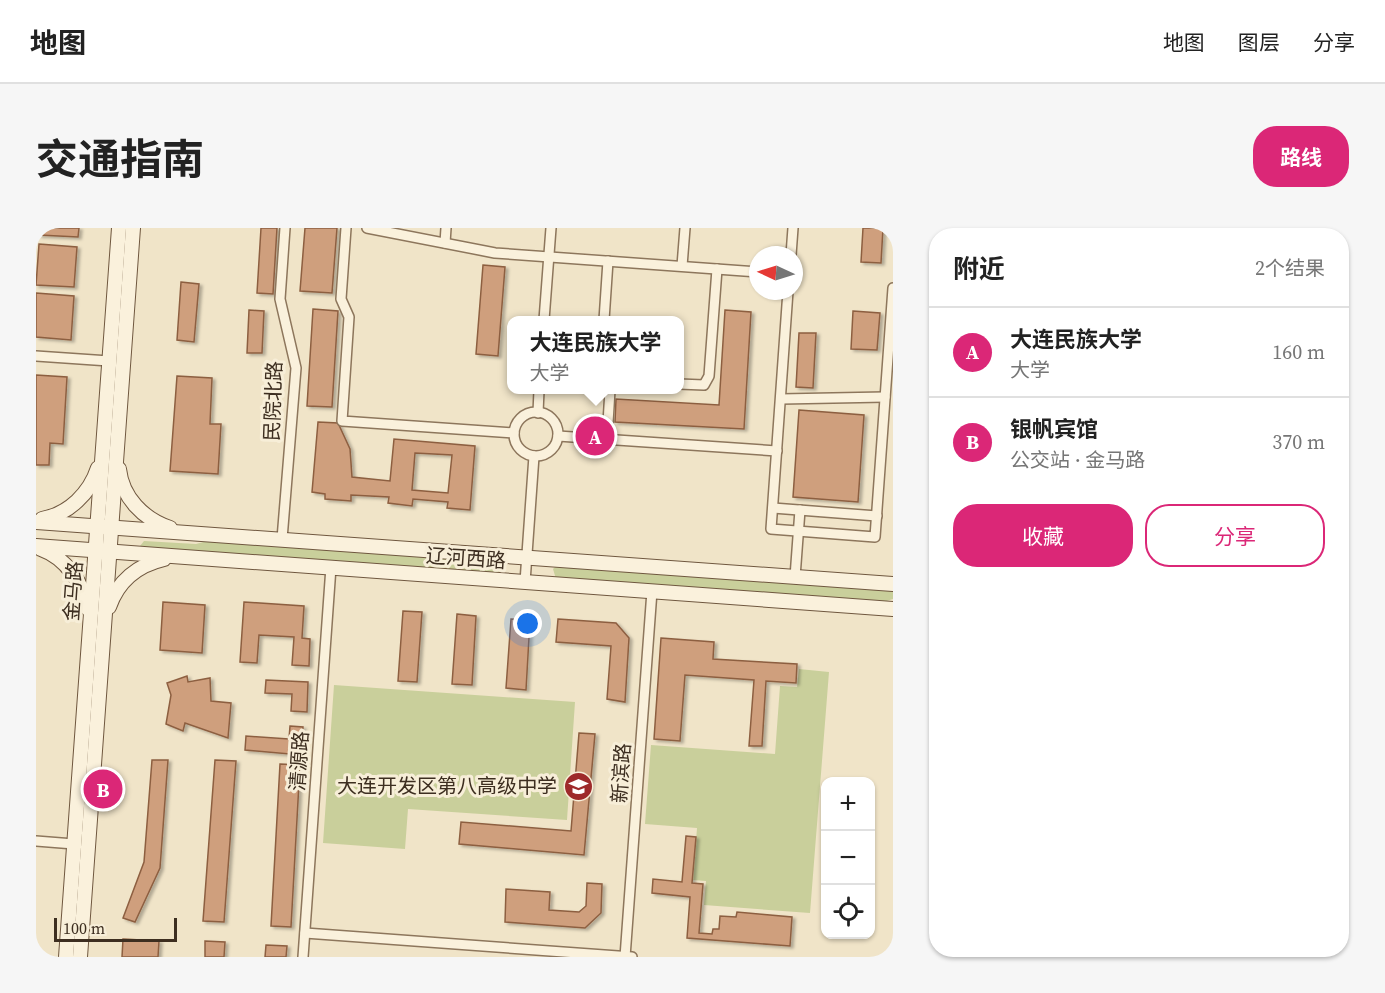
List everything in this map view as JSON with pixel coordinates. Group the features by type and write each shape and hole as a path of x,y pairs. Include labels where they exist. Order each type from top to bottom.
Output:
{"main road":[{"name":"金马路","path":"109,454 109,361 119,228"},
{"name":"金马路","path":"66,957 95,550 104,526 109,454 133,228"},
{"path":"36,521 63,512 76,502 87,490 109,454"},
{"path":"109,454 135,506 147,517 180,532"},
{"name":"辽河西路","path":"36,521 893,584"},
{"path":"66,548 67,524"},
{"name":"金马路","path":"80,957 110,551 104,526"},
{"path":"36,547 57,557 70,569 86,601 90,622"},
{"name":"辽河西路","path":"36,547 893,609"},
{"path":"501,580 502,555"},
{"path":"104,624 110,603 131,574 147,564 179,556"},
{"path":"550,584 552,559"}],"street":[{"name":"民院北路","path":"282,539 296,368 280,299 285,228"},
{"path":"346,228 341,299 349,317 342,421 514,433"},
{"path":"367,228 495,253 749,271"},
{"path":"445,243 446,228"},
{"path":"544,316 551,228"},
{"path":"682,266 685,228"},
{"path":"792,246 793,228"},
{"path":"604,316 608,261"},
{"path":"684,384 699,385 707,381 717,269"},
{"path":"787,300 771,529 875,537 893,288"},
{"path":"36,356 109,361"},
{"path":"538,413 539,394"},
{"path":"607,439 610,394"},
{"path":"781,399 885,397"},
{"path":"531,413 538,413 544,414 555,423 558,436 552,450 534,456 518,447 514,433 519,420 531,413"},
{"path":"558,436 777,451"},
{"path":"525,582 534,456"},
{"path":"773,507 877,516"},
{"path":"795,577 800,510"},
{"name":"清源路","path":"303,957 331,567"},
{"name":"新滨路","path":"625,957 652,591"},
{"path":"36,841 74,844"},
{"path":"305,933 632,957"}],"green space":[{"path":"211,540 495,560 500,565 500,570 495,575 143,549 140,546 144,541 196,544"},
{"path":"557,565 893,590 893,599 880,603 556,579 553,569"},
{"path":"799,669 829,672 810,913 704,905 706,881 693,880 697,828 645,824 651,745 775,754 780,686 797,687"},
{"path":"334,685 575,702 567,820 408,809 405,849 323,843"}],"building":[{"path":"40,228 79,228 78,237 39,235"},
{"path":"261,228 277,228 273,294 257,293"},
{"path":"305,228 337,228 332,293 300,291"},
{"path":"863,228 883,228 881,263 861,262"},
{"path":"39,244 77,247 74,287 36,285"},
{"path":"483,265 505,267 498,356 476,354"},
{"path":"181,282 199,284 194,342 177,340"},
{"path":"36,293 74,296 71,340 36,337"},
{"path":"313,309 338,311 332,407 307,406"},
{"path":"249,310 264,311 262,353 247,353"},
{"path":"725,310 751,312 744,429 615,422 616,399 719,405"},
{"path":"853,311 880,313 877,350 851,349"},
{"path":"799,333 816,333 813,388 796,387"},
{"path":"36,375 67,377 63,444 50,443 49,465 36,465"},
{"path":"177,376 212,378 210,424 221,424 218,474 170,471"},
{"path":"799,410 864,415 858,502 793,497"},
{"path":"318,422 338,423 350,449 352,477 390,481 394,439 475,446 470,510 447,508 448,502 413,499 412,506 388,503 389,497 351,495 351,501 325,499 325,494 312,492","holes":["415,453 452,455 448,493 412,490"]},
{"path":"163,602 205,605 202,653 160,650"},
{"path":"244,602 304,606 302,638 310,639 309,666 292,665 294,637 259,635 257,663 240,662"},
{"path":"403,611 422,612 417,682 398,681"},
{"path":"457,614 476,616 472,685 452,684"},
{"path":"511,619 530,620 526,690 506,688"},
{"path":"558,619 616,623 629,638 625,702 607,699 611,646 556,642"},
{"path":"661,638 714,642 713,659 797,664 796,683 766,681 762,746 749,746 754,680 685,675 680,741 654,739"},
{"path":"187,676 188,682 210,678 211,701 231,703 228,738 185,723 183,731 166,724 171,695 167,683"},
{"path":"266,680 308,682 307,712 291,711 292,694 265,693"},
{"path":"290,726 303,727 301,755 245,750 246,736 289,739"},
{"path":"579,733 595,734 584,855 459,844 461,822 571,831"},
{"path":"152,760 168,760 160,868 135,922 123,918 144,862"},
{"path":"215,760 236,761 224,922 203,921"},
{"path":"280,764 300,765 291,927 271,926"},
{"path":"686,836 696,837 692,883 703,884 699,933 712,934 713,929 719,929 720,916 736,917 737,912 792,917 790,946 687,938 690,897 652,893 653,879 682,882"},
{"path":"587,883 602,884 601,913 585,928 505,922 506,889 550,892 549,910 579,912 586,906"},
{"path":"123,939 159,941 158,957 122,957"},
{"path":"205,941 225,942 224,957 205,957"},
{"path":"266,945 287,946 286,957 265,957"}],"place":[{"name":"大连民族大学","path":"595,436"},
{"name":"大连开发区第八高级中学","path":"578,786"},
{"name":"银帆宾馆","path":"103,789"}]}
